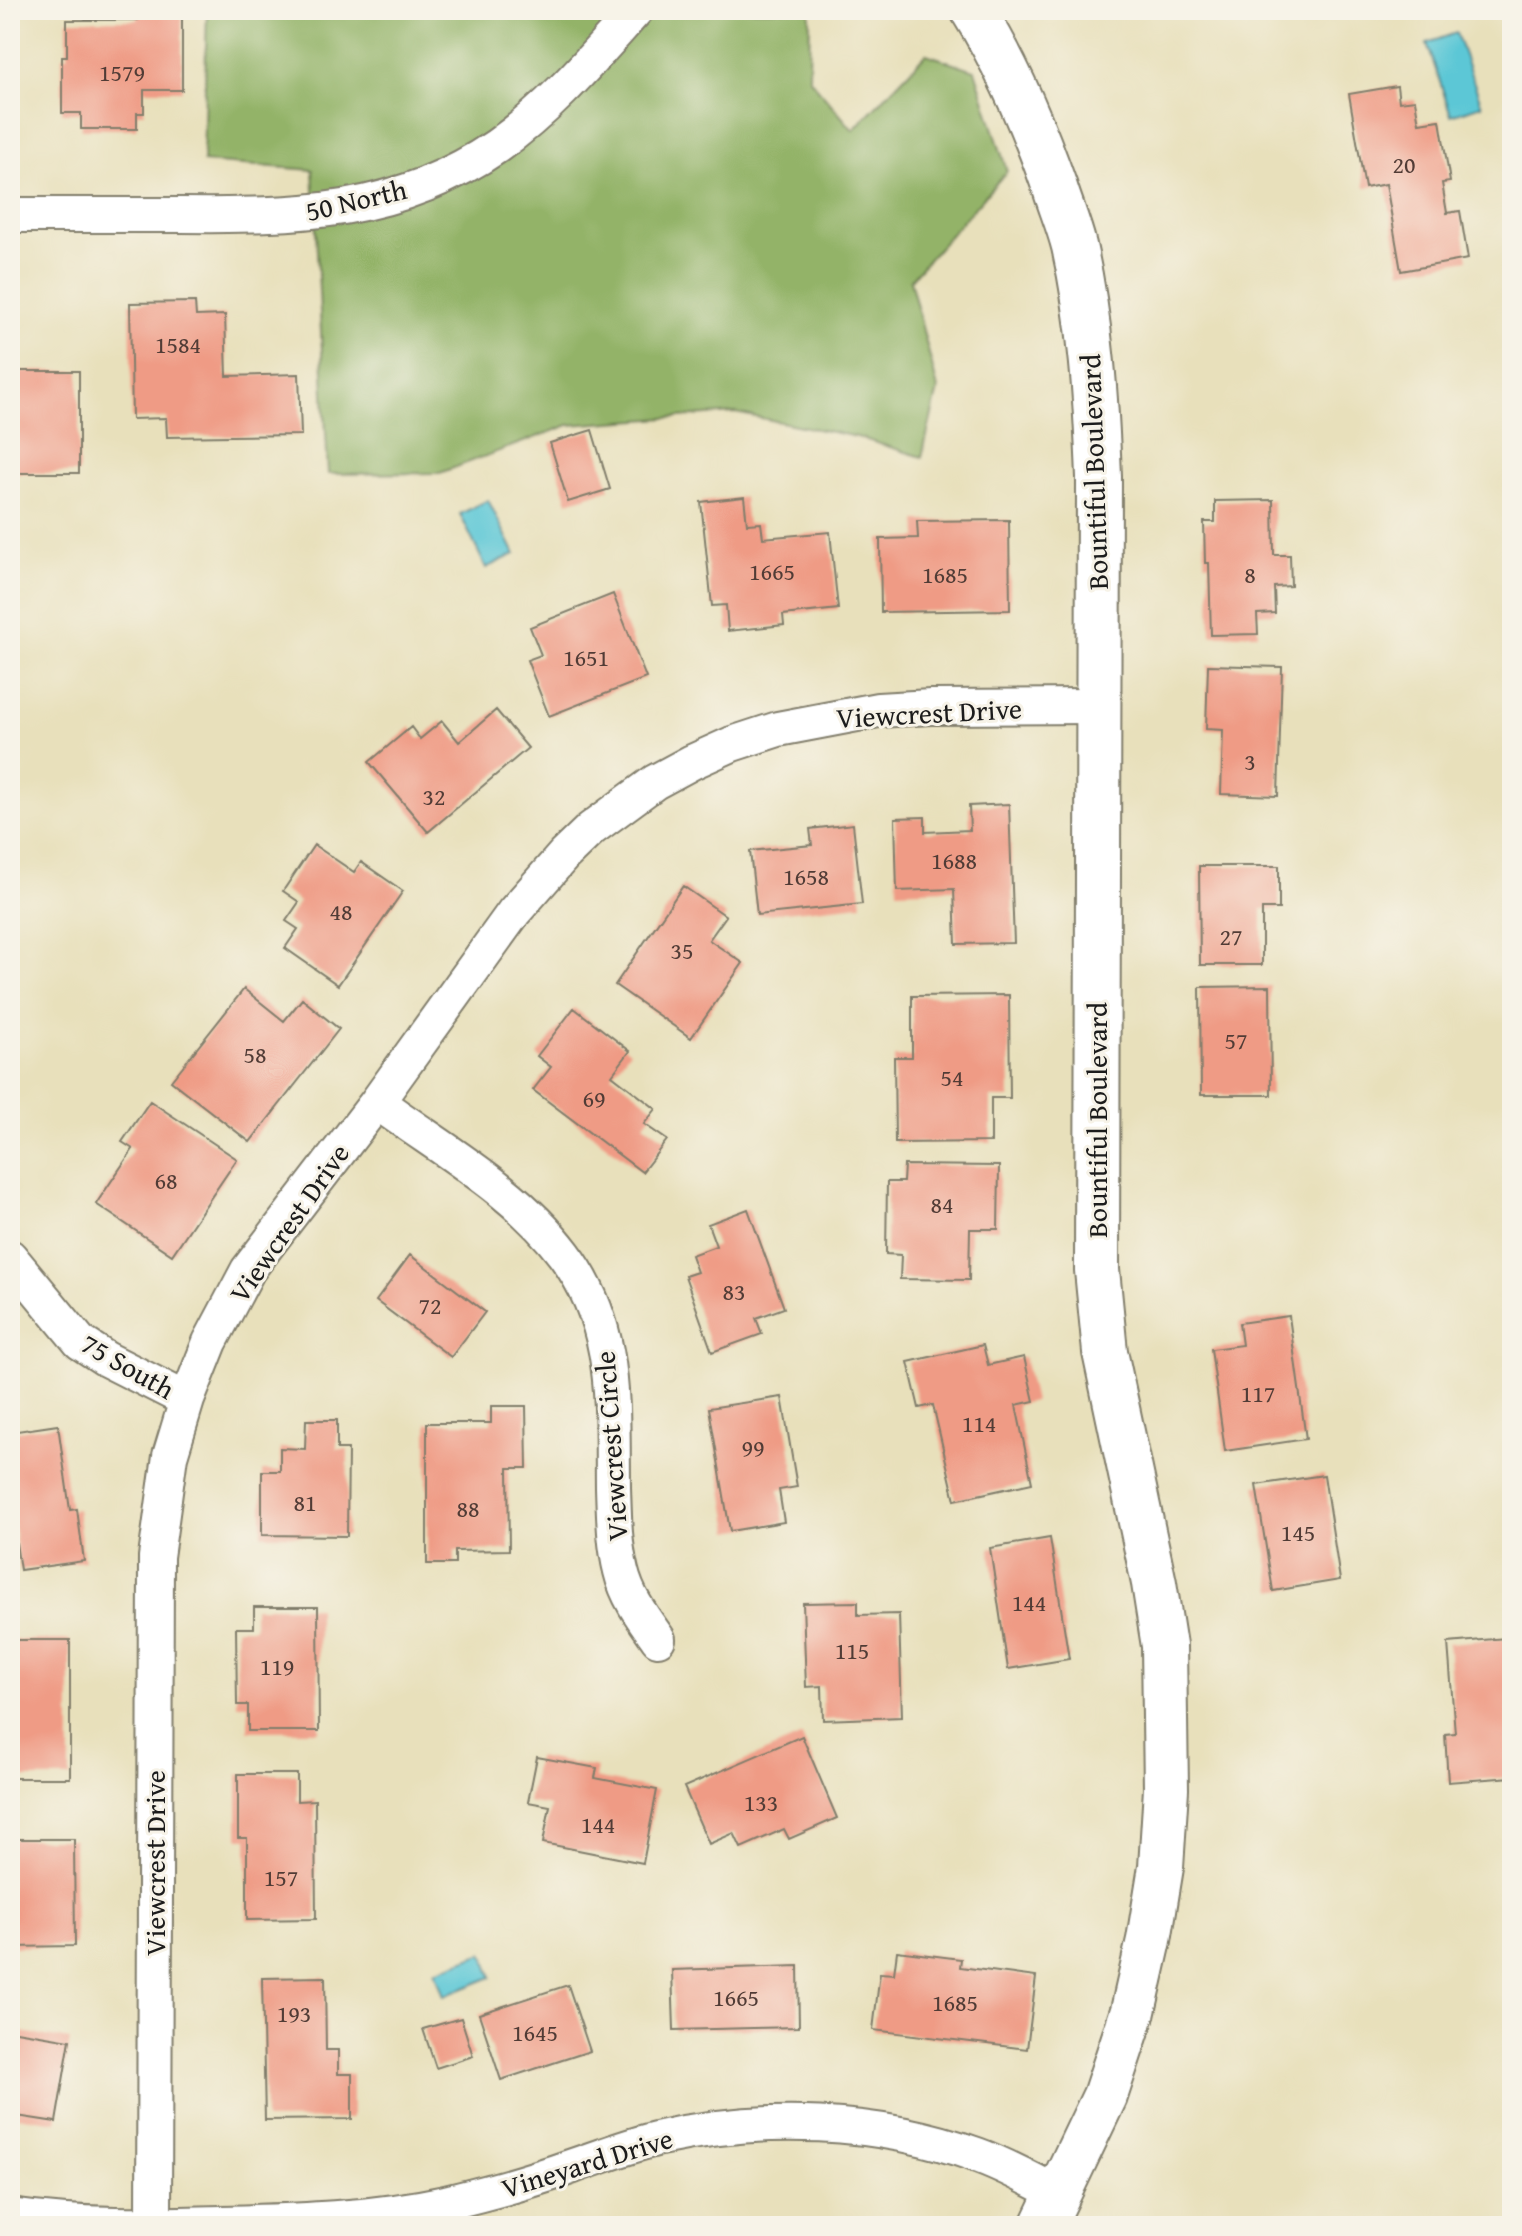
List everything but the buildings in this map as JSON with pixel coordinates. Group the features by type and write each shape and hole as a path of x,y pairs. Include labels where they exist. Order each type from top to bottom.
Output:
{"main road":[{"name":"Bountiful Boulevard","path":"973,10 1025,106 1073,242 1086,308 1095,388 1099,477 1097,1270 1105,1352 1154,1583 1164,1646 1166,1789 1161,1867 1149,1940 1133,2011 1105,2096 1051,2210"}],"street":[{"name":"50 North","path":"10,215 280,216 327,212 376,202 453,171 495,148 566,89 636,10"},
{"name":"Viewcrest Drive","path":"154,2225 156,1557 170,1456 187,1400 210,1342 248,1270 377,1102 514,912 591,829 655,782 732,744 827,717 931,707 1099,706"},
{"name":"Viewcrest Circle","path":"377,1102 504,1193 538,1223 566,1256 586,1290 601,1324 609,1359 614,1538 621,1574 636,1608 658,1639"},
{"name":"75 South","path":"10,1257 80,1342 106,1359 187,1400"},
{"name":"Vineyard Drive","path":"10,2216 62,2222 154,2225 313,2220 401,2211 485,2193 658,2138 756,2125 804,2125 895,2133 977,2155 1051,2210"}],"green space":[{"path":"207,10 810,10 809,78 853,130 926,54 975,70 1007,171 910,280 938,389 922,457 857,437 735,413 569,425 440,473 328,474 313,170 203,162"}],"water":[{"path":"1456,33 1482,105 1451,115 1427,43"},
{"path":"488,500 515,554 486,568 460,514"},
{"path":"483,1953 492,1977 444,1996 435,1971"}]}
